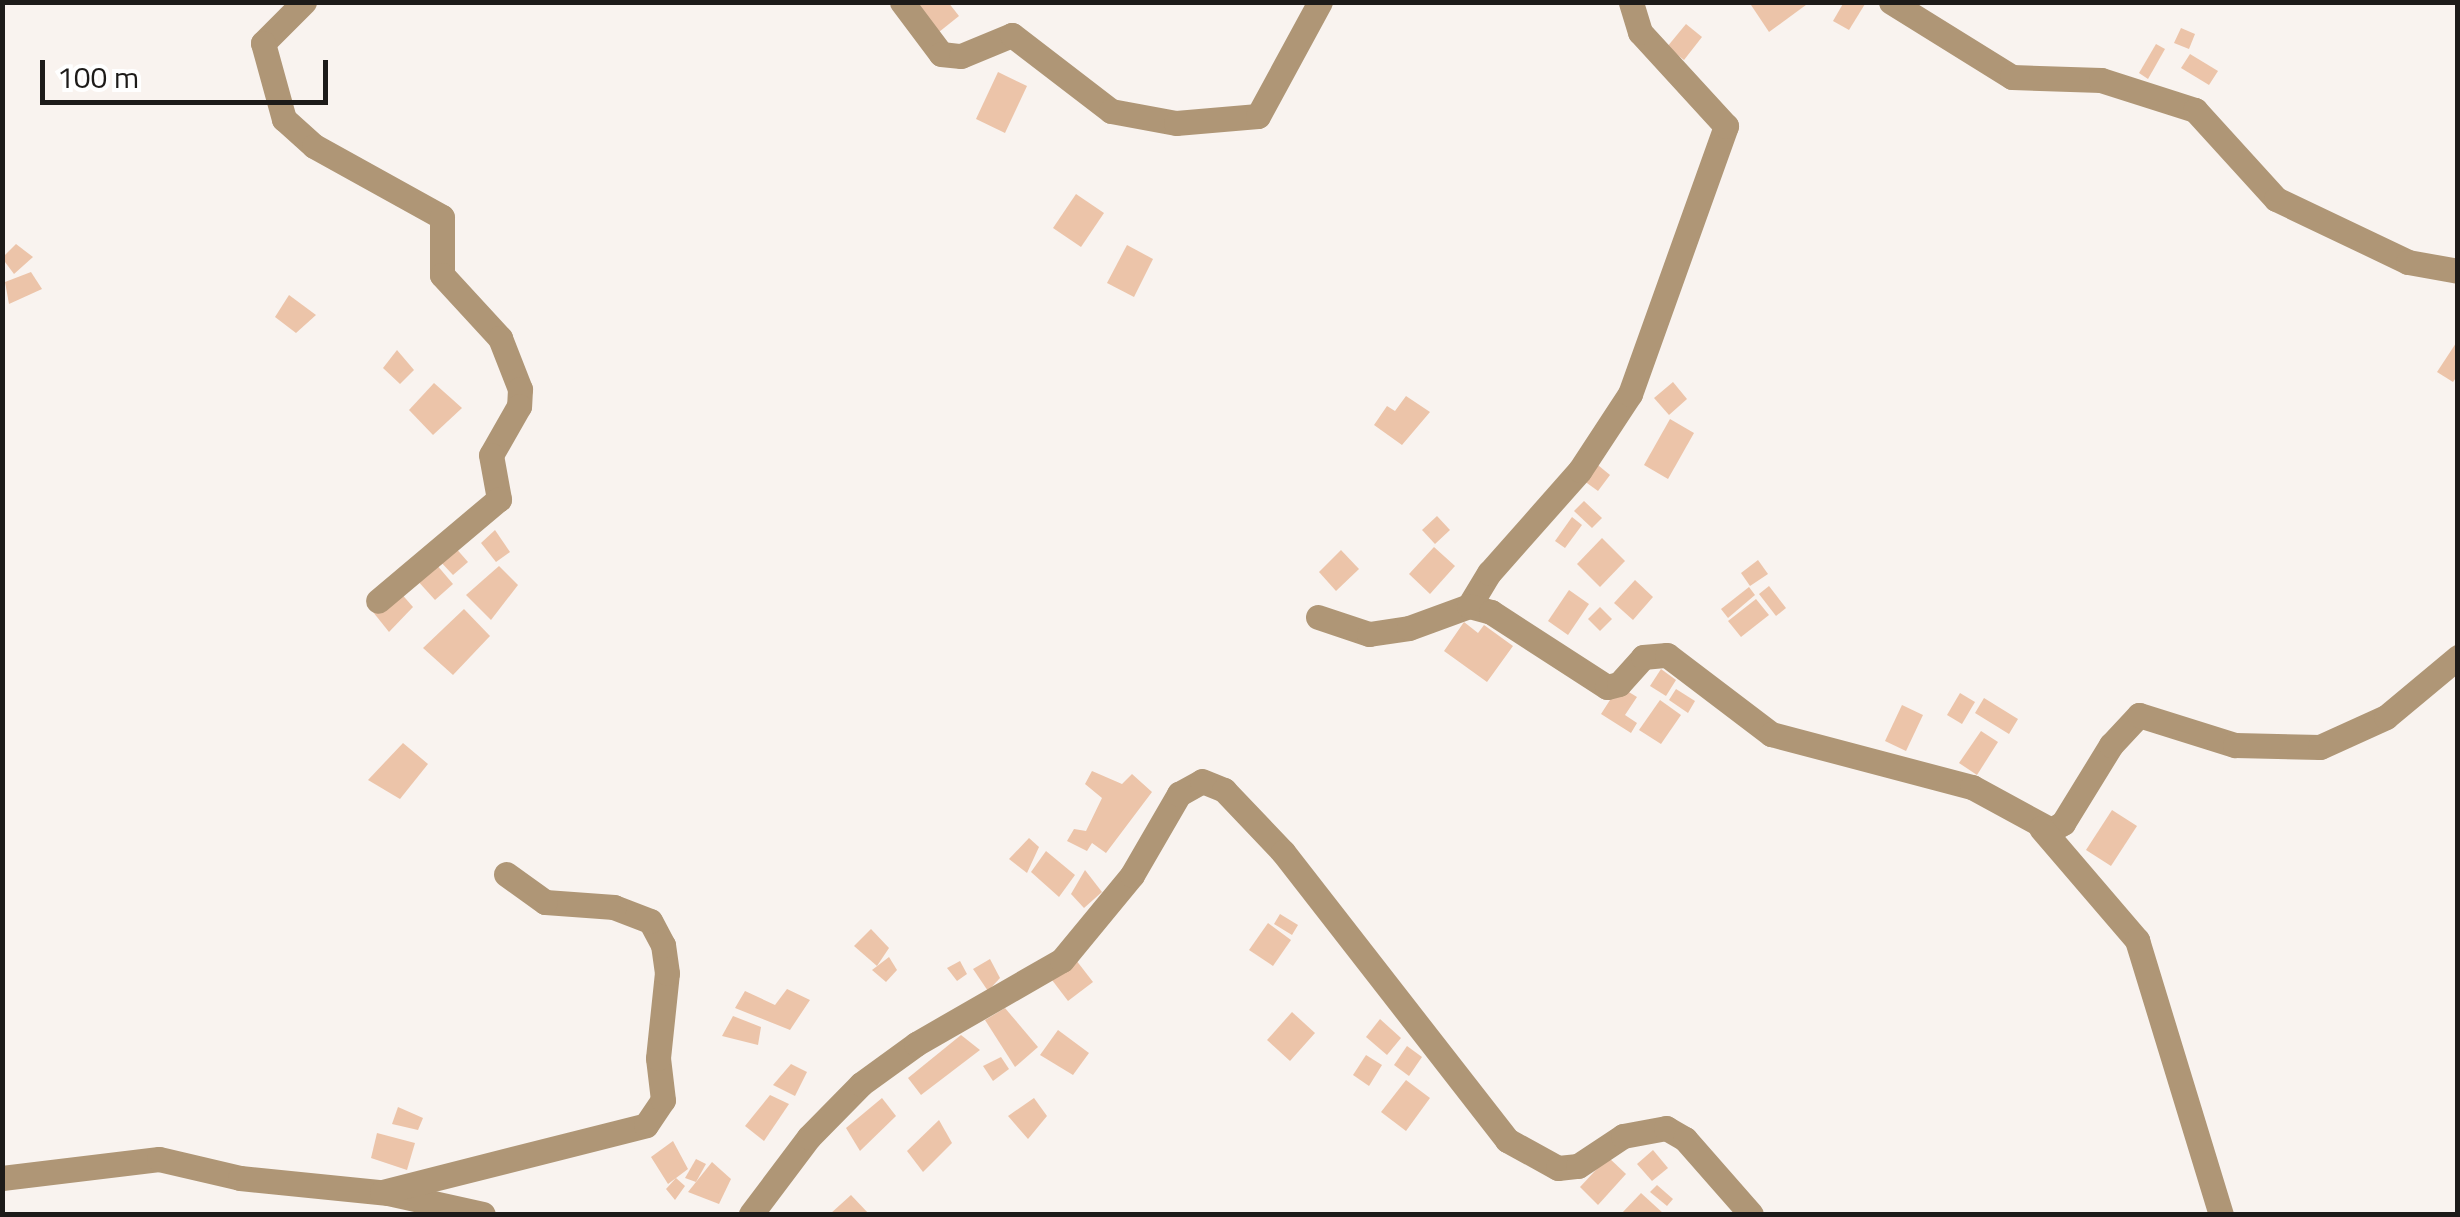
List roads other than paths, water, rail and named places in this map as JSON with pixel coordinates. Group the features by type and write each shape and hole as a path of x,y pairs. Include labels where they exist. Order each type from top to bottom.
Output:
{"street":[{"path":"304,2 263,43 284,118 314,146 442,217 442,274 500,338 520,389 519,406 490,455 499,499 378,600"},
{"path":"902,2 941,54 961,56 1012,35 1110,110 1176,123 1258,116 1320,2"},
{"path":"1468,606 1489,573 1580,470 1630,394 1726,126 1640,32 1631,2"},
{"path":"1892,2 2012,76 2101,80 2196,110 2276,199 2408,262 2458,271"},
{"path":"1318,617 1369,634 1409,628 1468,606 1490,612 1597,685 1619,684 1643,657 1666,655 1771,734 1972,787 2041,828 2137,940 2221,1214"},
{"path":"2041,828 2064,823 2101,760 2139,714 2235,745 2320,748 2386,718 2458,657"},
{"path":"751,1214 808,1137 861,1084 916,1044 1062,960 1123,888 1179,794 1202,780 1224,790 1283,852 1507,1140 1558,1168 1578,1166 1623,1136 1666,1128 1684,1139 1751,1214"},
{"path":"382,1192 646,1124 663,1100 658,1058 667,973 663,945 650,921 614,907 545,902 506,874"},
{"path":"2,1178 159,1160 240,1178 382,1192 484,1214"}]}
